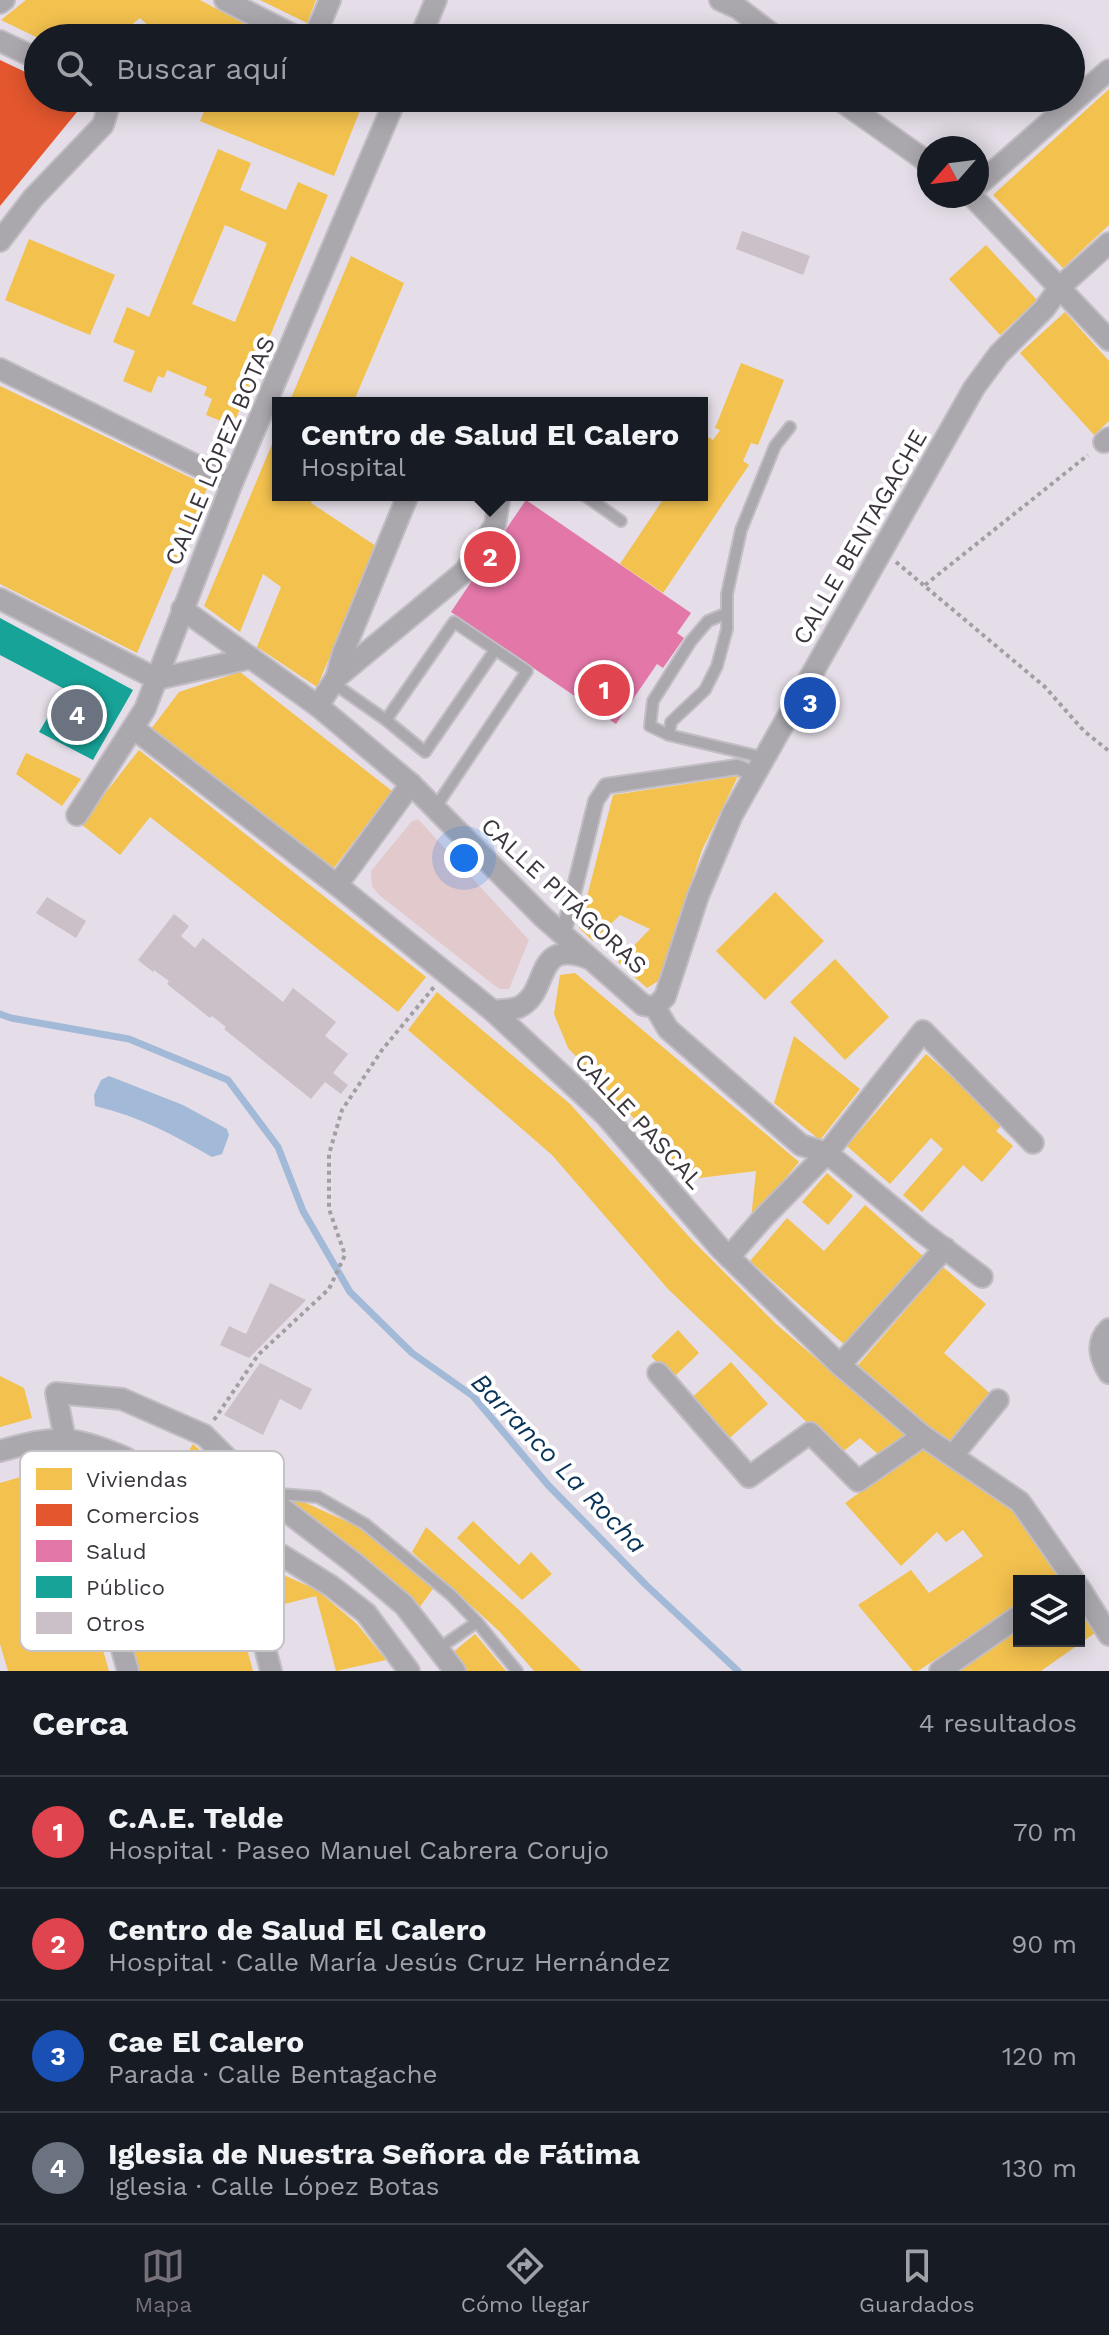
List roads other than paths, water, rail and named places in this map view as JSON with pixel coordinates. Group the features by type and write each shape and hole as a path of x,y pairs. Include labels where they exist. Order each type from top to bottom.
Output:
{"street":[{"path":"225,0 272,24"},
{"path":"320,24 330,0"},
{"path":"426,24 436,0"},
{"path":"720,0 738,8 759,24"},
{"path":"0,41 24,52"},
{"path":"1085,91 1109,70"},
{"path":"0,241 33,198 103,125 107,112"},
{"name":"CALLE LÓPEZ BOTAS","path":"77,815 145,709 232,483 390,112"},
{"path":"857,112 917,155"},
{"path":"989,175 1061,112"},
{"path":"983,208 1044,273 1061,286 1109,340"},
{"name":"CALLE BENTAGACHE","path":"655,1007 665,997 698,896 721,842 759,768 974,388 999,354 1044,309 1061,286 1109,243"},
{"path":"0,369 232,483"},
{"path":"318,706 335,680 343,653 406,501"},
{"path":"335,680 465,571 495,525 499,501"},
{"path":"0,599 157,679 251,658"},
{"name":"CALLE PITÁGORAS","path":"182,609 318,706 411,784 543,917 643,1005 655,1007 668,1029 801,1145 827,1153 982,1277"},
{"name":"CALLE PASCAL","path":"133,728 337,885 493,1011 605,1115 729,1257 840,1365 923,1436 1020,1502 1069,1575"},
{"path":"563,935 596,801 606,786 737,767 759,768"},
{"path":"337,885 411,784"},
{"path":"493,1011 520,1007 532,994 543,967 548,942 543,917"},
{"path":"543,967 559,954 575,953 589,958"},
{"path":"729,1257 827,1153 923,1031 1033,1143"},
{"path":"840,1365 945,1248"},
{"path":"1104,1365 1102,1336 1109,1329"},
{"path":"658,1373 749,1477 810,1433 858,1481 923,1436"},
{"path":"67,1451 56,1393 122,1399 204,1435 220,1451"},
{"path":"953,1455 998,1400"},
{"path":"0,1451 41,1439 64,1439 109,1451"},
{"path":"284,1510 404,1605 455,1671"},
{"path":"284,1557 366,1613 409,1671"},
{"name":"CALLE PASCAL","path":"1085,1599 1109,1635"},
{"path":"940,1671 1013,1620"},
{"path":"122,1651 128,1671"},
{"path":"266,1651 271,1671"}],"lane":[{"path":"669,735 671,722 705,690 717,666 727,629 727,594 741,530 775,446 790,427"},
{"path":"593,501 621,521"},
{"path":"727,613 708,621 699,631 653,701 650,726 669,735 753,755 759,768"},
{"path":"386,720 454,622 527,671 435,808"},
{"path":"335,680 425,752 495,650"},
{"path":"284,1494 318,1497 365,1524 451,1595 517,1671"},
{"path":"438,1649 477,1622"}],"water":[{"path":"109,1076 183,1105 227,1129 229,1135 222,1154 212,1157 155,1127 95,1106 94,1095 101,1080"}],"waterway":[{"name":"Barranco La Rocha","path":"0,1014 129,1039 228,1080 278,1147 303,1211 350,1292 412,1353 473,1396 548,1485 646,1585 738,1671"}],"place":[{"name":"Centro de Salud El Calero","path":"490,557"},
{"name":"C.A.E. Telde","path":"604,690"},
{"name":"Cae El Calero","path":"810,703"},
{"name":"Iglesia de Nuestra Señora de Fátima","path":"77,715"}]}
